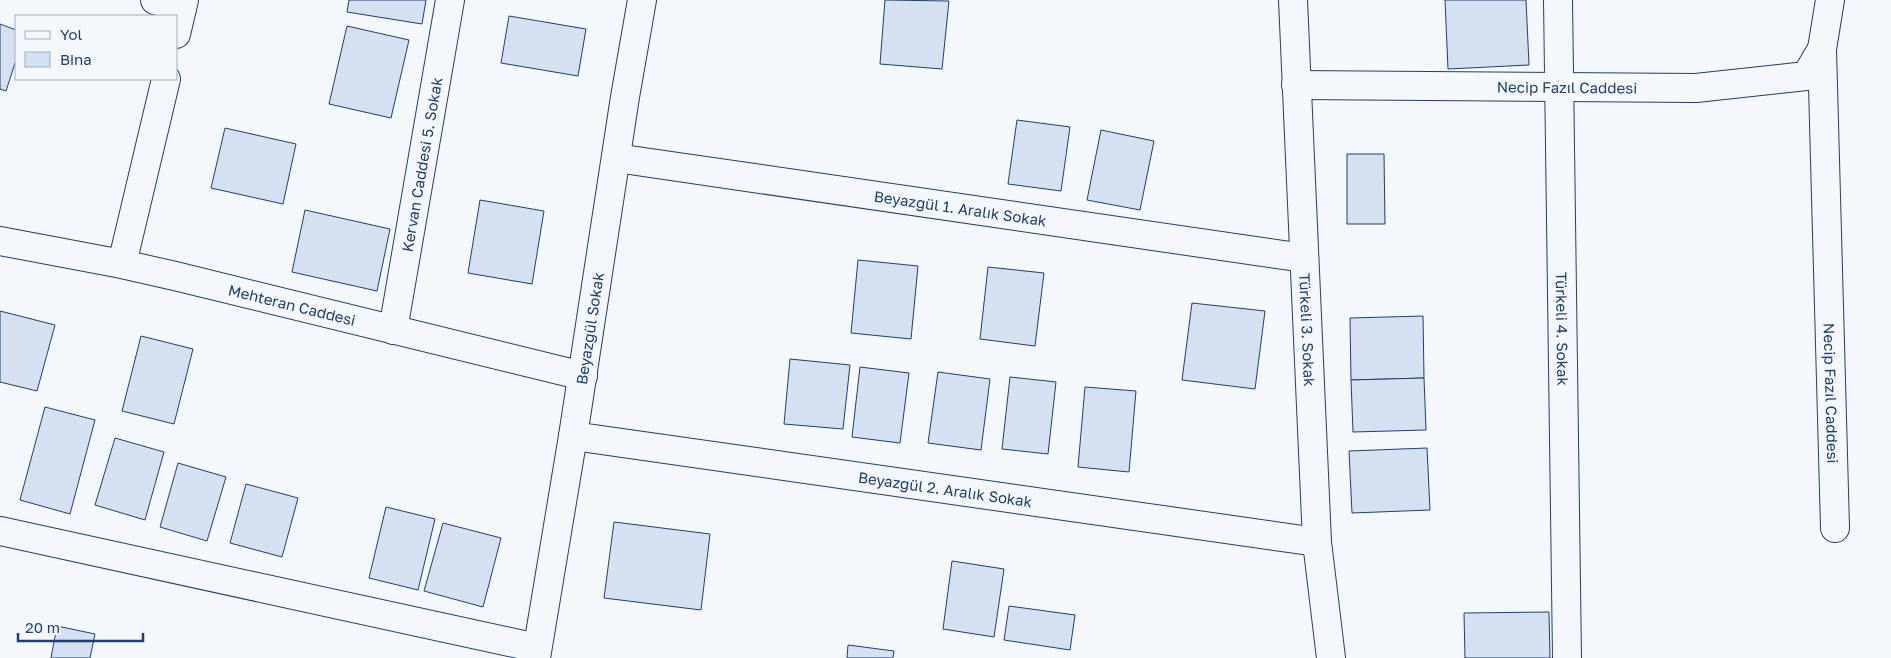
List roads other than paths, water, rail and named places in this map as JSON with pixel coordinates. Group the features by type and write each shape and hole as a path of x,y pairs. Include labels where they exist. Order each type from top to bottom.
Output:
{"street":[{"path":"155,0 181,14"},
{"name":"Kervan Caddesi 5. Sokak","path":"393,330 450,0"},
{"name":"Beyazgül Sokak","path":"537,653 642,0"},
{"name":"Türkeli 3. Sokak","path":"1293,0 1318,542 1331,658"},
{"name":"Türkeli 4. Sokak","path":"1558,0 1567,658"},
{"name":"Necip Fazıl Caddesi","path":"1830,0 1822,49 1835,528"},
{"name":"Necip Fazıl Caddesi","path":"1296,85 1696,88 1806,76 1822,49"},
{"path":"122,264 166,80"},
{"name":"Beyazgül 1. Aralık Sokak","path":"616,158 1304,258"},
{"name":"Mehteran Caddesi","path":"0,241 122,264 583,376"},
{"name":"Beyazgül 2. Aralık Sokak","path":"573,436 1318,542"},
{"path":"0,531 537,653"}]}
